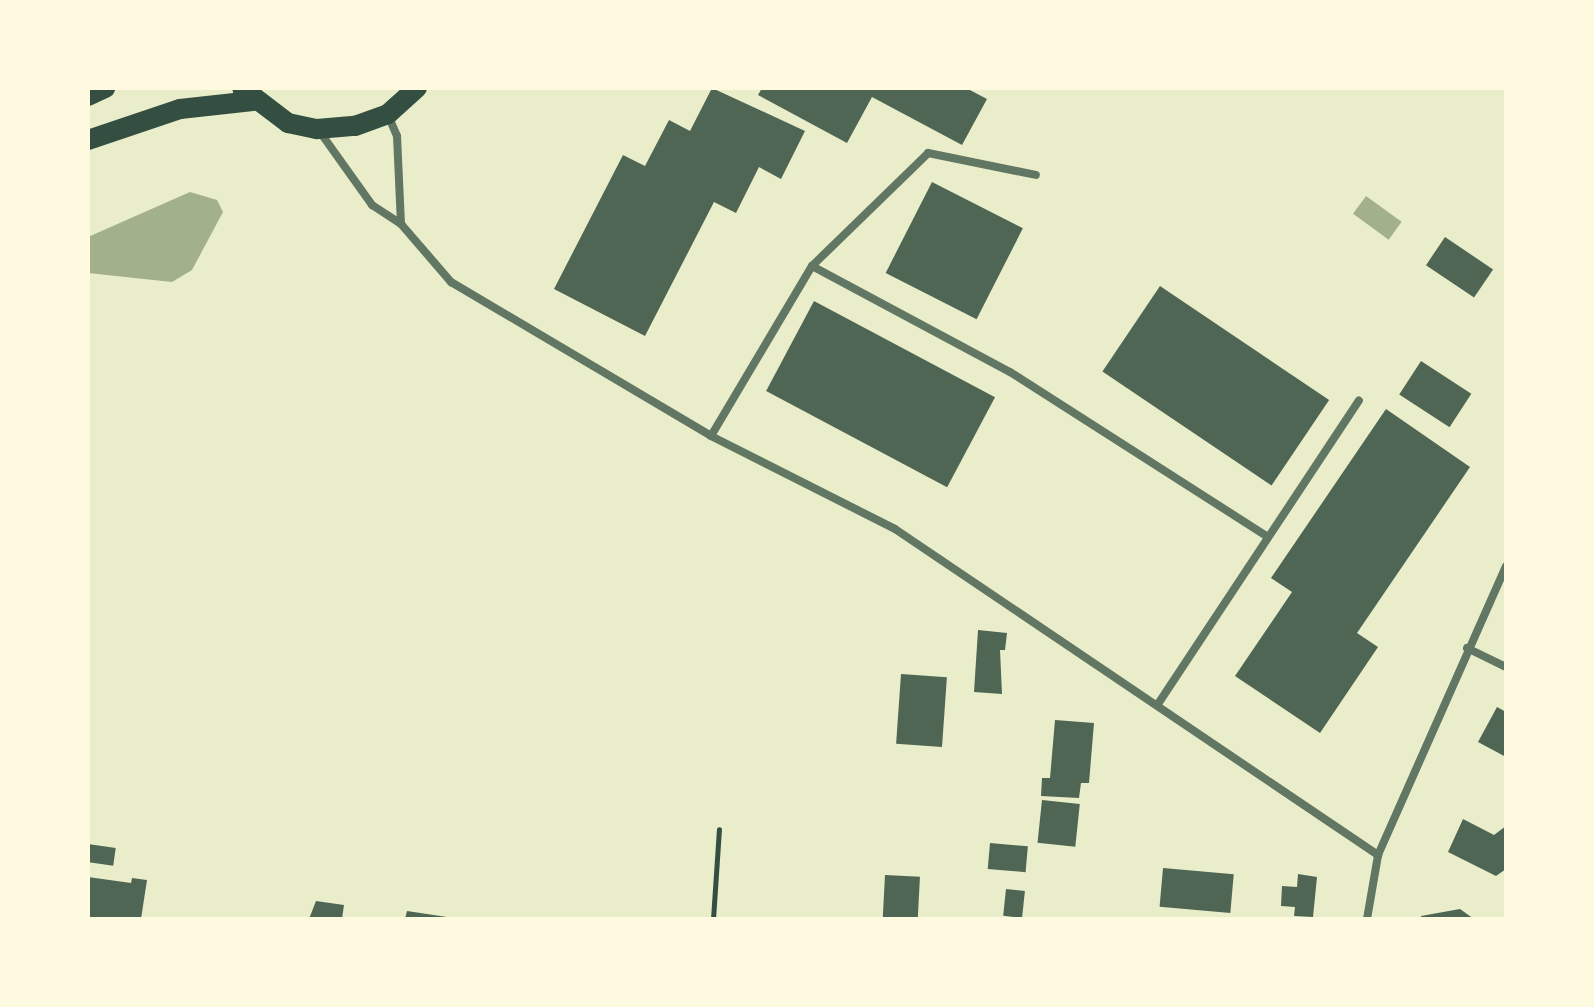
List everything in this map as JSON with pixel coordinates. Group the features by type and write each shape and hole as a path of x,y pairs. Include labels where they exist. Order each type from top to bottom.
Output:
{"main road":[{"path":"88,96 105,88"},
{"path":"88,140 180,109 247,94 288,123 317,129 355,126 388,114 417,88"}],"street":[{"path":"388,114 397,136 401,224"},
{"path":"317,129 372,205 401,224 451,282 711,436 895,529 1378,855"},
{"path":"711,436 812,266 928,153 1036,175"},
{"path":"812,266 1010,372 1268,537"},
{"path":"1158,704 1359,400"},
{"path":"1367,919 1378,855 1467,648 1506,566"},
{"path":"1467,648 1506,667"}],"path":[{"path":"713,919 719,829"}],"shaded area":[{"path":"190,192 217,200 223,212 192,270 172,282 88,273 88,237"},
{"path":"1366,196 1402,222 1389,240 1353,214"}],"building":[{"path":"712,88 805,131 781,179 759,167 736,213 714,202 645,336 554,289 623,155 645,166 669,120 690,131"},
{"path":"762,88 966,88 987,99 962,145 872,97 847,143 758,95"},
{"path":"932,182 1023,228 977,319 886,273"},
{"path":"1445,237 1493,269 1474,298 1426,265"},
{"path":"1160,286 1329,400 1272,485 1102,371"},
{"path":"814,301 995,397 947,487 766,391"},
{"path":"1421,361 1471,394 1450,427 1399,395"},
{"path":"1386,409 1470,467 1357,633 1378,647 1320,733 1235,676 1292,592 1271,578"},
{"path":"978,630 1007,633 1005,650 1000,650 1002,694 974,692"},
{"path":"901,674 947,677 942,747 896,744"},
{"path":"1497,707 1506,712 1506,757 1478,742"},
{"path":"1055,720 1094,723 1089,783 1081,783 1079,798 1041,796 1042,778 1050,778"},
{"path":"1042,800 1080,804 1075,847 1038,843"},
{"path":"1463,819 1494,835 1506,826 1506,869 1496,876 1448,852"},
{"path":"990,843 1028,846 1026,872 988,869"},
{"path":"88,844 116,848 113,866 88,862"},
{"path":"1163,868 1234,874 1230,913 1160,907"},
{"path":"1298,874 1317,877 1313,917 1294,916 1295,907 1281,906 1282,886 1297,887"},
{"path":"885,875 920,877 918,919 883,919"},
{"path":"88,877 131,883 132,878 147,880 141,919 88,919"},
{"path":"1006,889 1025,891 1022,918 1003,916"},
{"path":"316,901 344,905 342,919 309,919"},
{"path":"1460,909 1474,919 1422,919 1421,916"},
{"path":"407,911 447,917 405,919"}]}
